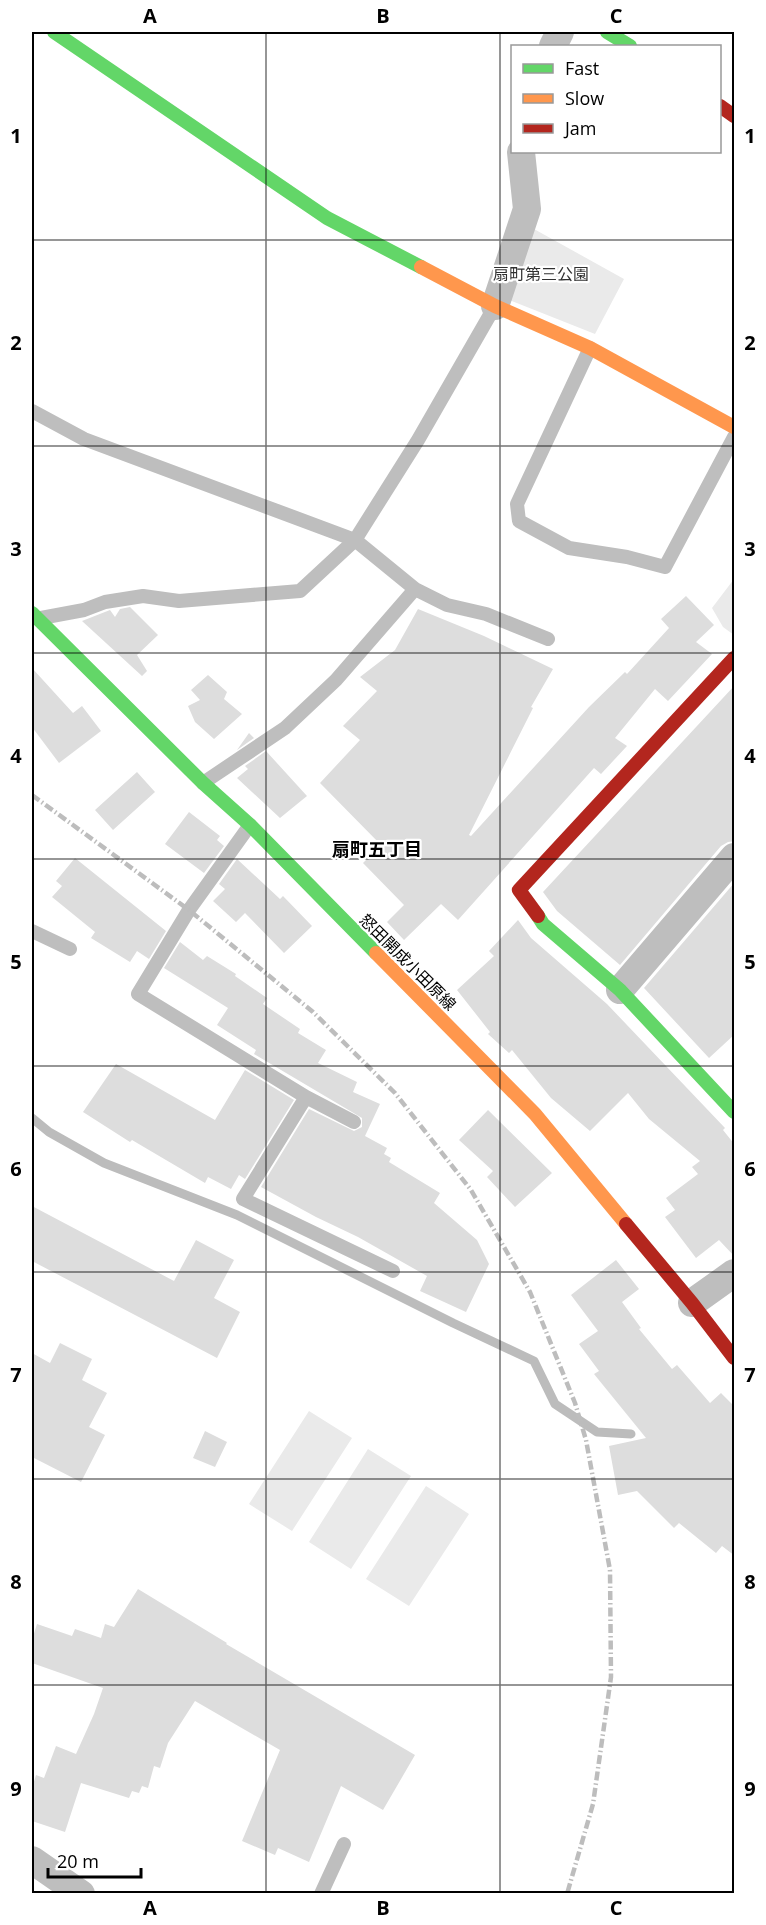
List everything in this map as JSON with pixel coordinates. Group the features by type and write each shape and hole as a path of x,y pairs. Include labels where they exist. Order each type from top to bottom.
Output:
{"street":[{"path":"54,32 327,218 495,306 590,348 735,427"},
{"path":"607,32 628,45"},
{"path":"721,107 735,116"},
{"path":"495,306 527,209 521,153"},
{"name":"怒田開成小田原線","path":"35,616 203,783 250,825 535,1114 735,1358"},
{"path":"730,1097 620,990 543,924 519,890 735,658"},
{"path":"620,990 735,857"},
{"path":"692,1303 735,1273"},
{"path":"32,1860 81,1893"}],"lane":[{"path":"35,616 84,610 105,602 142,596 179,601 300,591 355,540 418,440 495,306"},
{"path":"590,348 517,504 519,521 569,548 627,557 665,567 735,437"},
{"path":"32,411 84,439 355,540 415,589 447,605 486,615 548,639"},
{"path":"203,783 285,728 336,680 415,589"},
{"path":"250,825 189,910 138,994 306,1097 354,1122"},
{"path":"32,931 70,949"},
{"path":"306,1097 243,1199 393,1271"},
{"path":"321,1893 344,1844"}],"green space":[{"name":"扇町第三公園","path":"516,219 624,279 595,334 499,296"},
{"path":"734,579 734,635 723,627 712,608"},
{"path":"309,1411 352,1438 292,1531 249,1504"},
{"path":"368,1449 411,1476 351,1569 309,1542"},
{"path":"426,1486 469,1514 409,1606 366,1579"}],"building":[{"path":"686,596 714,625 696,642 712,654 668,701 655,689 615,738 627,746 601,774 594,768 458,920 441,904 404,940 387,922 404,905 363,863 381,845 320,783 360,740 343,726 377,691 360,677 395,650 418,609 484,636 553,669 531,707 533,708 469,835 471,836 589,707 625,672 627,674 669,628 661,619"},
{"path":"130,607 158,635 137,655 147,671 142,676 82,621 110,610 115,617 120,609"},
{"path":"32,668 73,713 82,706 101,731 59,763 32,727"},
{"path":"208,675 227,692 224,699 242,714 214,739 195,722 188,706 200,700 191,690"},
{"path":"735,685 735,841 721,846 620,965 557,911 543,892"},
{"path":"249,733 254,738 237,750"},
{"path":"266,751 307,796 280,818 237,778 248,769 245,766"},
{"path":"137,772 155,792 113,830 95,810"},
{"path":"189,812 220,836 217,840 224,846 204,873 165,844"},
{"path":"75,858 166,931 149,959 137,951 130,962 91,938 95,932 52,897 62,886 56,881"},
{"path":"237,859 280,899 283,896 312,926 284,953 245,913 236,922 213,901 225,889 219,884"},
{"path":"735,882 735,1034 709,1058 644,988"},
{"path":"518,920 531,938 607,1004 725,1128 723,1130 735,1145 735,1257 719,1240 696,1258 665,1217 675,1210 666,1198 698,1174 692,1167 700,1161 649,1119 628,1093 590,1131 551,1098 512,1050 509,1053 488,1034 490,1032 457,990 494,956 489,951"},
{"path":"180,942 203,960 207,956 236,974 235,976 267,998 263,1004 300,1029 298,1033 326,1050 318,1063 357,1082 353,1092 380,1104 365,1136 387,1148 384,1154 391,1158 389,1162 440,1193 434,1203 477,1240 489,1264 466,1312 420,1291 427,1276 261,1187 309,1109 354,1131 362,1127 362,1118 254,1054 256,1050 217,1025 228,1008 164,968"},
{"path":"116,1064 215,1120 245,1070 294,1100 245,1179 239,1175 231,1189 208,1177 205,1183 132,1140 130,1142 83,1112"},
{"path":"488,1110 552,1173 515,1207 487,1177 493,1171 459,1140"},
{"path":"32,1206 174,1281 196,1240 234,1260 214,1298 240,1312 217,1358 32,1261"},
{"path":"616,1260 639,1289 622,1302 641,1328 639,1329 672,1369 677,1365 710,1403 721,1393 735,1407 735,1556 722,1546 716,1553 679,1523 674,1528 637,1491 618,1495 609,1446 646,1438 594,1374 599,1371 579,1344 598,1331 571,1295"},
{"path":"60,1343 92,1359 82,1380 107,1393 89,1427 105,1435 81,1482 32,1457 32,1353 50,1363"},
{"path":"205,1431 227,1442 215,1467 193,1458"},
{"path":"138,1589 226,1644 415,1755 383,1810 341,1786 309,1862 278,1848 275,1855 242,1841 280,1750 195,1701 168,1743 160,1768 154,1766 148,1788 142,1786 139,1793 132,1791 129,1798 81,1783 65,1832 32,1821 32,1788 36,1775 44,1778 56,1746 76,1754 103,1688 32,1663 32,1640 37,1624 72,1636 75,1629 101,1638 105,1624 114,1627"}],"waterway":[{"path":"32,1118 49,1132 104,1163 237,1215 534,1361 555,1404 597,1432 631,1434"}],"railway":[{"path":"32,795 189,910 313,1012 395,1093 471,1190 530,1292 575,1403 586,1440 610,1570 611,1677 593,1804 567,1894"}],"traffic: fast":[{"path":"54,32 327,218 421,267"},
{"path":"607,32 628,45"},
{"path":"32,613 203,783 250,825 376,953"},
{"path":"538,916 543,924 620,990 734,1112"}],"traffic: slow":[{"path":"421,267 495,306 590,348 734,427"},
{"path":"376,953 535,1114 626,1224"}],"traffic: jam":[{"path":"721,107 734,116"},
{"path":"538,916 519,890 734,658"},
{"path":"626,1224 692,1303 734,1358"}],"district":[{"name":"扇町五丁目","path":"377,850"}]}
